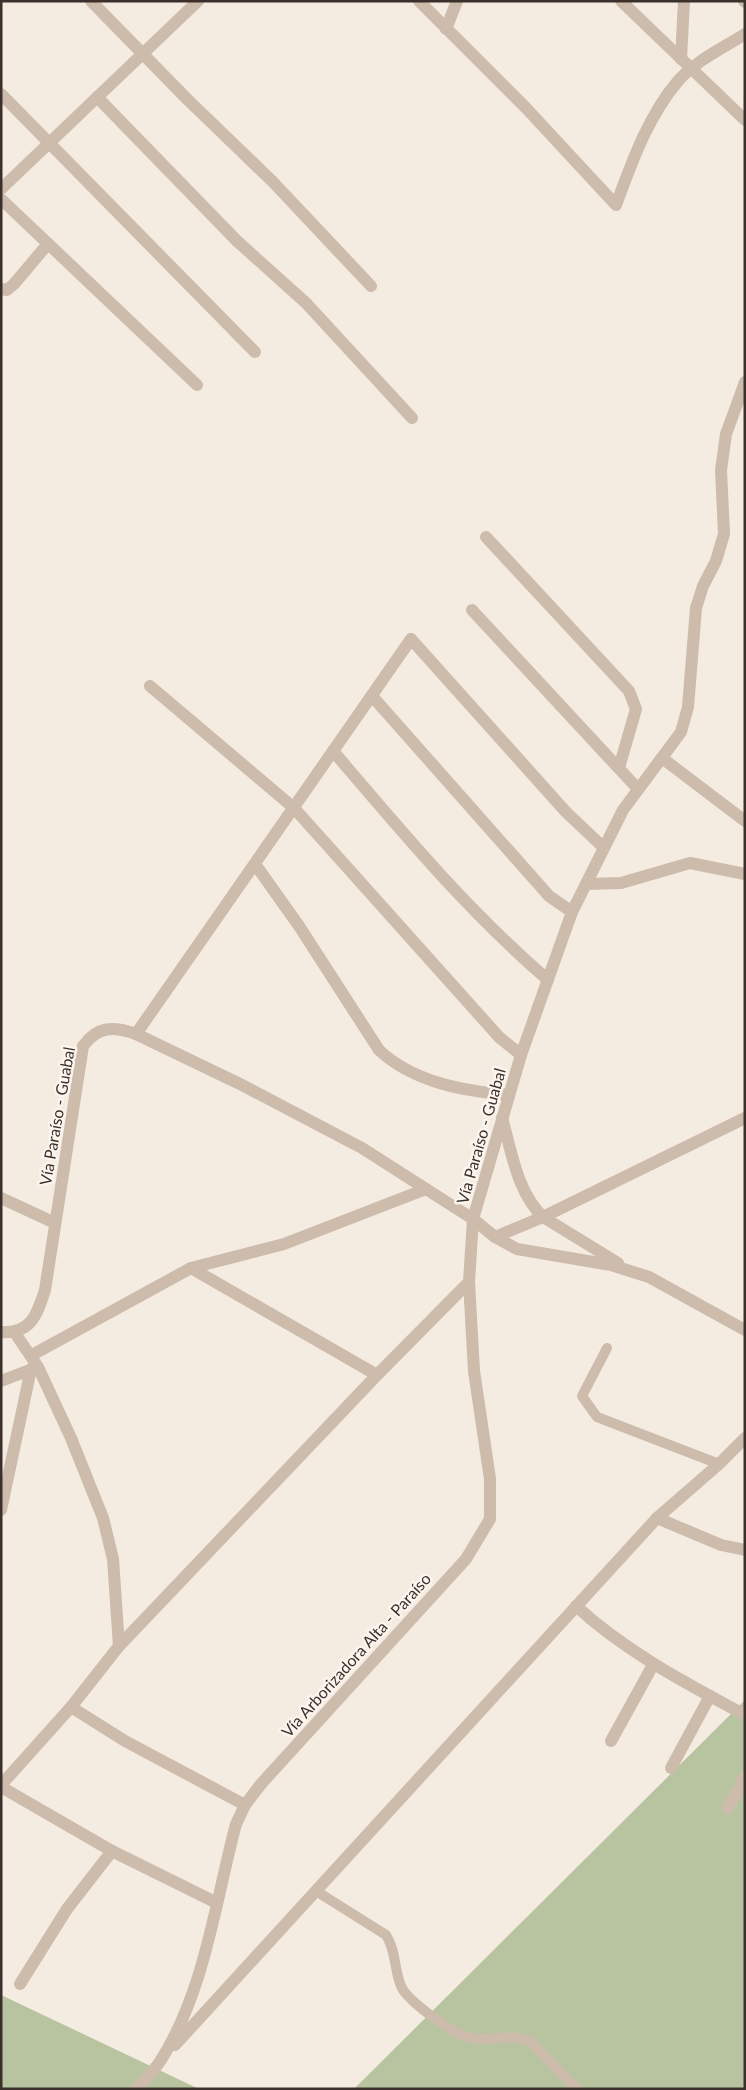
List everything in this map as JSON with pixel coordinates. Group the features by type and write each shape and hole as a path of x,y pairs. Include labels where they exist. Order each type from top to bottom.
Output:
{"street":[{"path":"91,1 142,54 273,182 371,286"},
{"path":"1,189 198,1"},
{"path":"419,1 526,108 616,205 641,138 678,81 691,69 745,34"},
{"path":"446,29 457,1"},
{"path":"621,1 745,120"},
{"path":"681,58 684,1"},
{"path":"1,94 255,352"},
{"path":"97,97 237,241 306,303 412,418"},
{"path":"1,199 196,385"},
{"path":"1,289 7,290 14,284 48,245"},
{"name":"Vía Paraíso - Guabal","path":"15,1333 25,1327 38,1311 45,1290 83,1046 90,1036 105,1029 121,1028 136,1034 242,1085 362,1148 473,1219 521,1055 572,912 624,810 681,732 688,707 696,608 703,586 716,561 724,534 721,470 726,434 745,382"},
{"path":"486,537 630,691 636,709 619,768"},
{"path":"472,610 638,790"},
{"path":"136,1034 411,639 566,812 604,848"},
{"path":"150,686 294,808 499,1037 521,1055"},
{"path":"372,696 549,896 572,912"},
{"path":"334,751 436,872 505,944 548,980"},
{"path":"662,758 745,821"},
{"path":"586,884 621,883 690,863 745,874"},
{"path":"255,864 299,926 379,1050 391,1062 434,1081 469,1092 508,1096"},
{"path":"502,1118 523,1192 543,1217 629,1270"},
{"path":"495,1237 543,1217 745,1118"},
{"path":"1,1381 33,1364 191,1268 284,1244 426,1189"},
{"path":"1,1198 55,1223"},
{"path":"473,1219 495,1237 517,1249 629,1270 649,1277 745,1330"},
{"name":"Vía Arborizadora Alta - Paraíso","path":"136,2089 160,2062 182,2023 197,1978 236,1824 245,1805 261,1784 466,1559 482,1537 490,1519 490,1479 474,1371 469,1282 473,1219"},
{"path":"191,1268 377,1375"},
{"path":"217,1902 112,1851 1,1786 71,1707 119,1646 377,1375 469,1282"},
{"path":"1,1332 15,1333 33,1364 71,1438 110,1539 119,1646"},
{"path":"1,1510 33,1364"},
{"path":"160,2062 657,1518 719,1464 745,1438"},
{"path":"657,1518 722,1545 745,1550"},
{"path":"576,1606 594,1622 653,1665 745,1715"},
{"path":"611,1741 653,1665"},
{"path":"671,1768 710,1696"},
{"path":"71,1707 125,1741 245,1805"},
{"path":"728,1808 745,1777"},
{"path":"20,1984 67,1909 112,1851"}],"lane":[{"path":"607,1348 582,1396 596,1417 719,1464"},
{"path":"316,1892 386,1935 390,1941 401,1986 413,2001 459,2034 469,2038 512,2037 522,2038 531,2042 577,2089"}],"green space":[{"path":"745,1700 745,2089 354,2089"},
{"path":"1,1995 199,2089 1,2089"}]}
